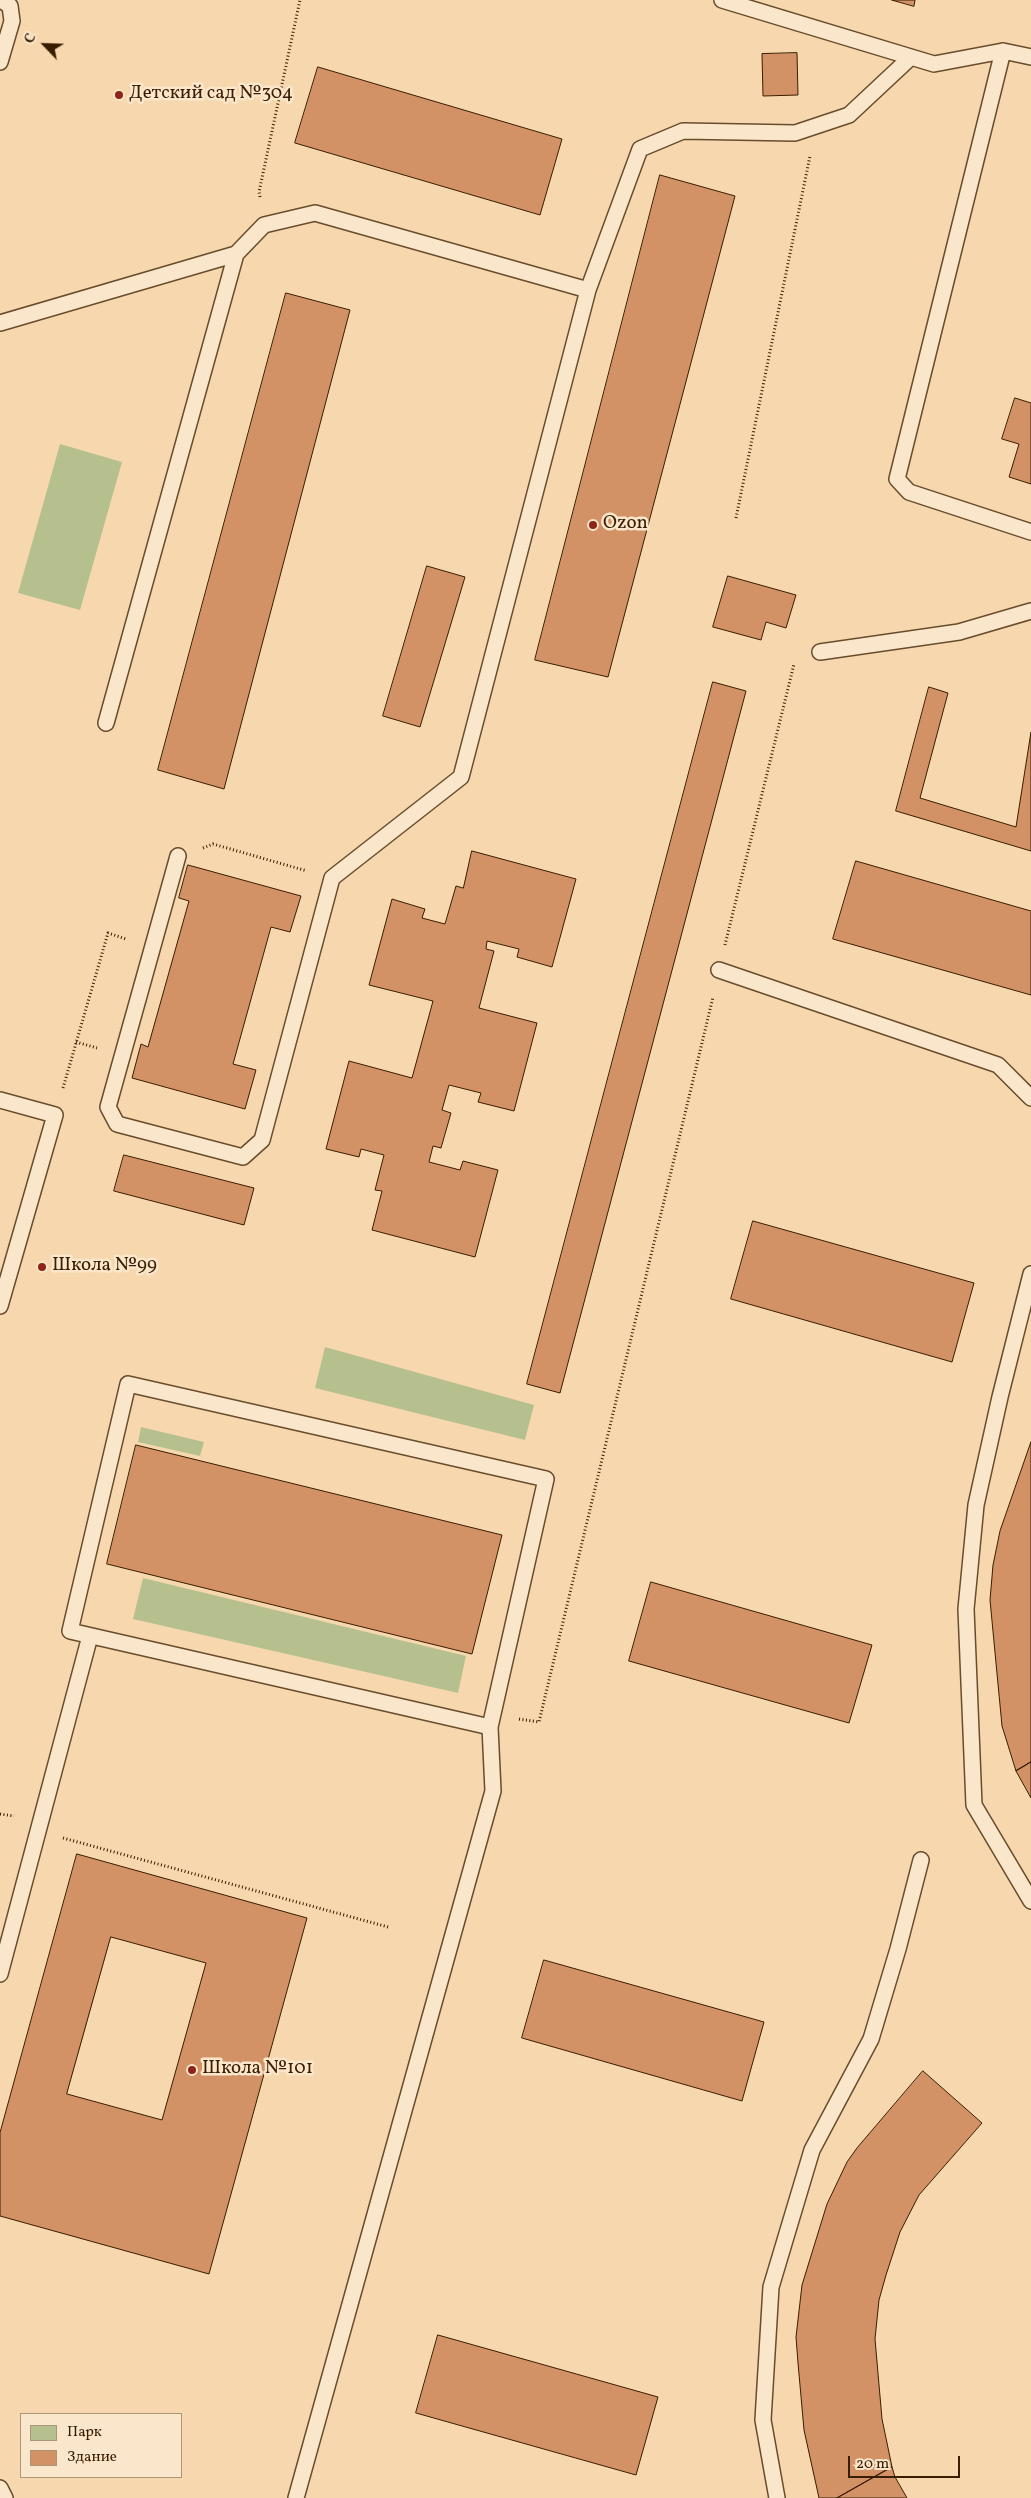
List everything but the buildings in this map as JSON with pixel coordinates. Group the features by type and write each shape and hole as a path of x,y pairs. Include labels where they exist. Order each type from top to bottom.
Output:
{"lane":[{"path":"0,62 12,21 10,6 1,0"},
{"path":"722,0 934,64 1004,51 1031,57"},
{"path":"1004,51 897,479 909,492 1031,532"},
{"path":"178,856 108,1107 117,1124 244,1157 262,1140 332,878 461,777 588,290 640,149 683,131 795,133 816,126 849,114 910,58"},
{"path":"106,723 236,254 264,225 315,213 588,290"},
{"path":"0,323 236,254"},
{"path":"820,652 959,632 1031,611"},
{"path":"719,970 998,1065 1031,1098"},
{"path":"0,1100 55,1115 0,1306"},
{"path":"1031,1274 976,1504 966,1609 974,1805 1031,1901"},
{"path":"296,2498 493,1791 491,1721 546,1479 128,1384 70,1631 491,1721"},
{"path":"0,1974 90,1636"},
{"path":"776,2498 763,2420 772,2287 812,2150 871,2039 898,1949 921,1860"},
{"path":"0,2488 5,2498"}],"path":[{"path":"264,225 259,192 300,0"},
{"path":"736,518 816,126"},
{"path":"491,1721 539,1722 794,664"},
{"path":"178,856 213,844 332,878"},
{"path":"55,1115 108,932 118,936"},
{"path":"76,1042 83,1044"},
{"path":"38,1831 388,1927"}],"green space":[{"path":"60,444 122,462 80,610 18,593"},
{"path":"325,1347 534,1405 525,1440 315,1388"},
{"path":"141,1427 204,1442 200,1456 138,1442"},
{"path":"143,1578 466,1656 458,1693 133,1619"}],"place":[{"name":"Детский сад №304","path":"119,95"},
{"name":"Ozon","path":"593,525"},
{"name":"Школа №99","path":"42,1267"},
{"name":"Школа №101","path":"192,2070"}]}
